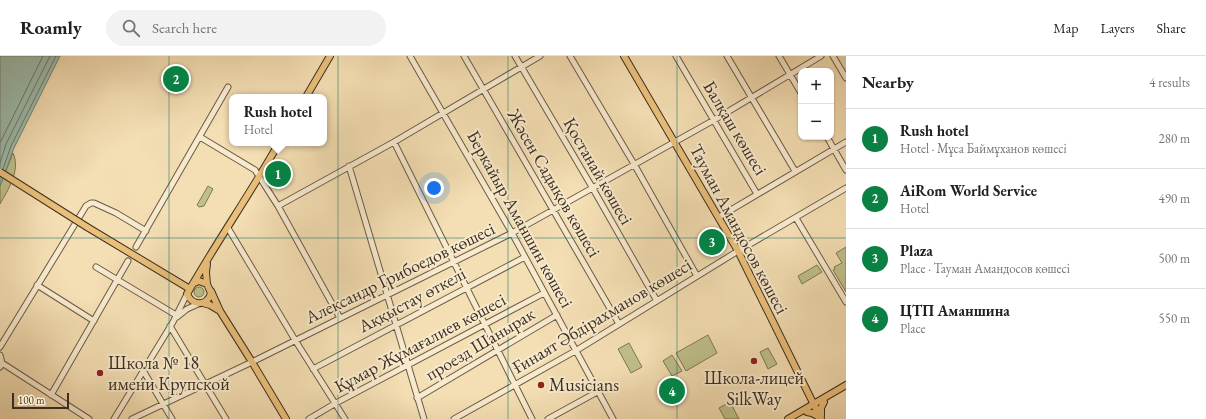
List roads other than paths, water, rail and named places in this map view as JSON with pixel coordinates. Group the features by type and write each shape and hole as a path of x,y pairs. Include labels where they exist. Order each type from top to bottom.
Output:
{"main road":[{"path":"308,94 330,56"},
{"name":"Тауман Амандосов көшесі","path":"624,56 738,251 821,418"},
{"path":"188,292 260,177 277,146"},
{"path":"0,172 188,292 191,300 210,305 220,312"},
{"path":"207,260 207,284 220,312 286,419"},
{"path":"194,283 199,281 207,284"},
{"path":"201,303 209,299 211,290"},
{"path":"821,418 820,411 823,400 846,385"},
{"path":"788,419 846,389"},
{"path":"807,390 813,397 823,400"},
{"path":"795,419 806,410 809,399 807,390"},
{"path":"806,410 821,418"}],"street":[{"name":"Беркайыр Аманшин көшесі","path":"410,56 444,112 512,233 577,350 613,419"},
{"name":"Жәсен Садықов көшесі","path":"464,56 619,324"},
{"name":"Қостанай көшесі","path":"515,56 657,301"},
{"path":"278,206 394,142 540,56"},
{"path":"570,56 634,164 697,276"},
{"name":"Балқаш көшесі","path":"676,56 757,194"},
{"path":"727,56 795,172"},
{"path":"779,56 798,88"},
{"name":"Александр Грибоедов көшесі","path":"132,419 252,362 512,233 714,120 821,56"},
{"path":"833,56 846,78"},
{"path":"136,247 228,86"},
{"path":"200,137 256,170 278,206 340,318"},
{"path":"829,140 846,170"},
{"path":"394,142 532,419"},
{"path":"719,217 846,142"},
{"path":"349,166 424,419"},
{"name":"Ғинаят Әбдірахманов көшесі","path":"454,419 577,350 738,251 846,188"},
{"path":"0,347 88,204 94,203 116,213 146,231"},
{"path":"796,218 846,302"},
{"path":"228,228 295,340 345,419"},
{"name":"Аққыстау өткелі","path":"313,369 525,257"},
{"path":"51,395 128,261"},
{"path":"96,267 176,315"},
{"path":"37,285 94,321"},
{"path":"115,419 172,324 188,292"},
{"name":"Құмар Жұмағалиев көшесі","path":"309,419 336,403 544,293"},
{"path":"172,324 186,309 201,303"},
{"name":"проезд Шанырак","path":"417,398 557,315"},
{"path":"172,324 226,419"},
{"path":"0,355 1,365 90,419"},
{"path":"144,372 172,419"},
{"path":"548,419 598,391"}],"water":[{"path":"0,56 60,56 14,148 0,186"}],"place":[{"name":"AiRom World Service","path":"176,79"},
{"name":"Rush hotel","path":"278,174"},
{"name":"Plaza","path":"712,242"},
{"name":"Школа-лицей SilkWay","path":"754,361"},
{"name":"Школа № 18 имени Крупской","path":"100,373"},
{"name":"Musicians","path":"541,385"},
{"name":"ЦТП Аманшина","path":"672,391"}]}
